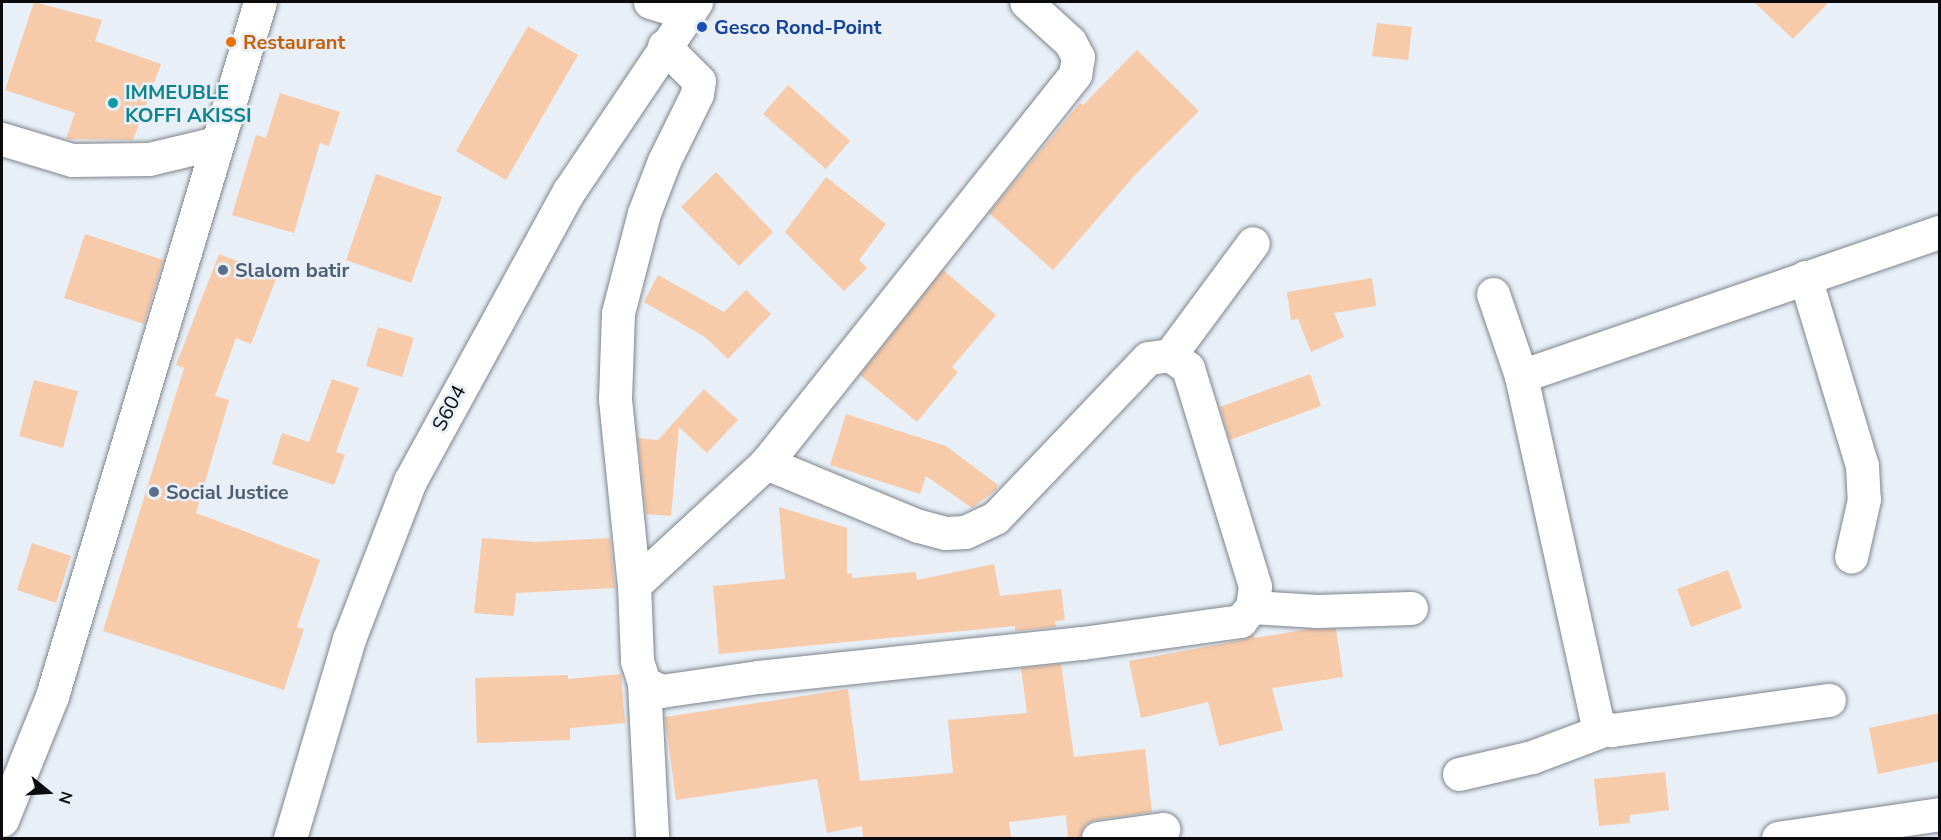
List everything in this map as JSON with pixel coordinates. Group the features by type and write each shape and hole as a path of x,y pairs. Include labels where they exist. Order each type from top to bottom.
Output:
{"street":[{"path":"2,820 52,696 260,2"},
{"path":"650,2 691,8"},
{"path":"634,585 766,463 1075,74 1078,57 1070,42 1026,2"},
{"name":"S604","path":"290,838 349,639 410,481 569,191 691,8"},
{"path":"652,838 644,683 637,661 634,585 615,399 618,313 644,213 664,160 697,94 699,81 664,46"},
{"path":"2,138 72,160 148,159 216,144"},
{"path":"1521,375 1940,231"},
{"path":"1170,356 1253,243"},
{"path":"1806,277 1862,466 1864,499 1851,557"},
{"path":"1493,294 1521,375 1598,725 1604,730"},
{"path":"644,683 661,691 758,677 1082,643 1240,621 1252,607 1255,586 1188,368 1170,356 1148,358 995,518 965,532 945,533 918,526 766,463"},
{"path":"1252,607 1317,610 1411,608"},
{"path":"1459,774 1532,757 1604,730 1829,700"},
{"path":"1778,838 1814,836 1940,814"},
{"path":"1098,838 1163,829"}],"building":[{"path":"34,2 102,20 95,41 161,64 133,140 66,139 75,113 5,90"},
{"path":"1754,2 1829,2 1793,39"},
{"path":"1377,23 1412,27 1408,60 1372,56"},
{"path":"528,26 578,55 506,180 456,151"},
{"path":"1137,50 1199,111 1135,175 1053,270 989,213 1080,103 1083,105"},
{"path":"788,85 850,141 826,169 763,114"},
{"path":"280,93 340,112 329,146 320,143 294,233 232,215 256,135 266,138"},
{"path":"716,172 773,232 739,266 681,207"},
{"path":"376,174 442,197 411,283 346,260"},
{"path":"826,177 886,224 859,260 867,268 844,291 785,232"},
{"path":"85,234 163,260 144,324 64,298"},
{"path":"219,254 277,276 251,344 236,338 215,396 229,400 196,513 320,560 297,627 304,629 284,690 103,631 184,368 176,365"},
{"path":"943,270 996,315 952,367 958,372 917,422 860,375"},
{"path":"658,275 724,312 746,290 771,314 728,359 705,337 644,302"},
{"path":"1372,278 1376,306 1334,313 1344,337 1311,352 1298,319 1291,320 1287,292"},
{"path":"378,327 414,338 402,377 366,366"},
{"path":"1310,374 1321,406 1230,440 1220,407"},
{"path":"332,379 359,388 336,452 345,455 334,485 272,464 282,433 309,442"},
{"path":"34,380 78,391 63,448 19,436"},
{"path":"704,389 738,420 707,453 679,427 671,516 646,514 638,438 658,440"},
{"path":"846,414 946,446 998,485 996,490 972,508 926,476 920,494 830,465"},
{"path":"779,507 847,528 847,574 852,573 852,578 916,572 917,580 994,564 1000,596 1061,589 1065,620 1055,621 1056,627 1015,631 1015,626 719,654 713,586 785,579"},
{"path":"482,538 535,542 610,538 615,588 516,593 514,616 474,613"},
{"path":"32,543 71,556 56,603 17,590"},
{"path":"1728,570 1742,608 1691,627 1677,589"},
{"path":"1309,629 1336,629 1343,677 1272,688 1283,730 1219,746 1208,702 1141,718 1129,661 1243,640 1253,634 1254,638"},
{"path":"1061,664 1074,757 1145,749 1152,812 1095,820 1086,824 1080,838 1068,838 1066,815 1009,822 1011,838 863,838 862,826 827,833 817,779 676,800 665,717 848,689 860,781 953,773 948,720 1027,713 1021,668"},
{"path":"621,674 625,723 570,728 570,740 477,743 475,678 568,675 568,679"},
{"path":"1940,713 1940,761 1878,774 1869,728"},
{"path":"1665,772 1669,810 1630,815 1630,823 1599,826 1594,779"}],"place":[{"name":"Gesco Rond-Point","path":"702,27"},
{"name":"Restaurant","path":"231,42"},
{"name":"IMMEUBLE KOFFI AKISSI","path":"113,103"},
{"name":"Slalom batir","path":"223,270"},
{"name":"Social Justice","path":"154,492"}]}
